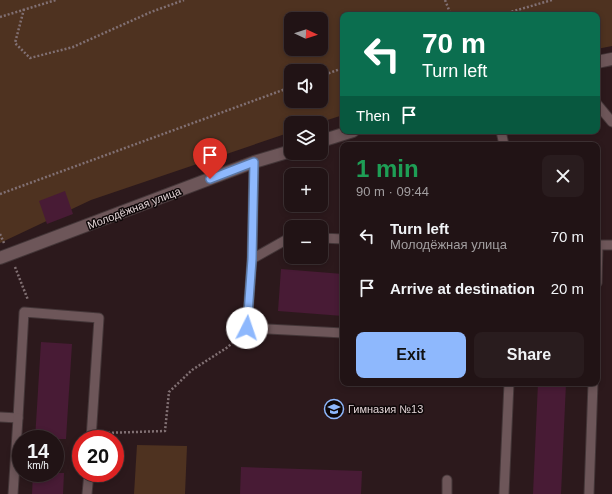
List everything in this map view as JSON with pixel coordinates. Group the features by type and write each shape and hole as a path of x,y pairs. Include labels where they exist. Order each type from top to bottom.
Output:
{"street":[{"path":"600,61 612,59"},
{"path":"328,139 343,134"},
{"name":"Молодёжная улица","path":"0,258 254,162 284,153"}],"lane":[{"path":"600,108 612,122"},
{"path":"254,162 252,259 247,328 340,333"},
{"path":"328,238 340,239"},
{"path":"252,259 284,241"},
{"path":"600,245 612,245"},
{"path":"13,494 24,312 99,318 91,430"},
{"path":"504,494 509,386"},
{"path":"589,494 593,386"},
{"path":"0,417 18,418"},
{"path":"447,480 447,494"},
{"path":"88,494 89,482"}],"path":[{"path":"0,17 56,0"},
{"path":"24,9 15,43 30,58 73,46 151,12 184,0"},
{"path":"445,0 450,12"},
{"path":"510,12 552,0"},
{"path":"328,73 340,69"},
{"path":"0,194 284,90"},
{"path":"13,264 27,298 29,312"},
{"path":"124,434 165,431 169,392 192,370 228,347 247,328"}],"shaded area":[{"path":"0,0 612,0 612,46 600,48 600,12 340,12 340,116 328,120 328,116 284,116 284,134 91,200 0,243"},
{"path":"137,445 187,446 185,494 134,494"}],"building":[{"path":"65,191 73,214 47,224 39,201"},
{"path":"281,269 340,274 340,316 278,311"},
{"path":"41,342 72,344 66,439 64,439 64,430 36,430"},
{"path":"538,386 566,386 561,494 533,494"},
{"path":"241,467 362,471 361,494 240,494"},
{"path":"33,482 64,482 63,494 32,494"}],"place":[{"name":"Гимназия №13","path":"334,409"}],"route":[{"path":"210,179 254,162 252,259 247,328"}]}
